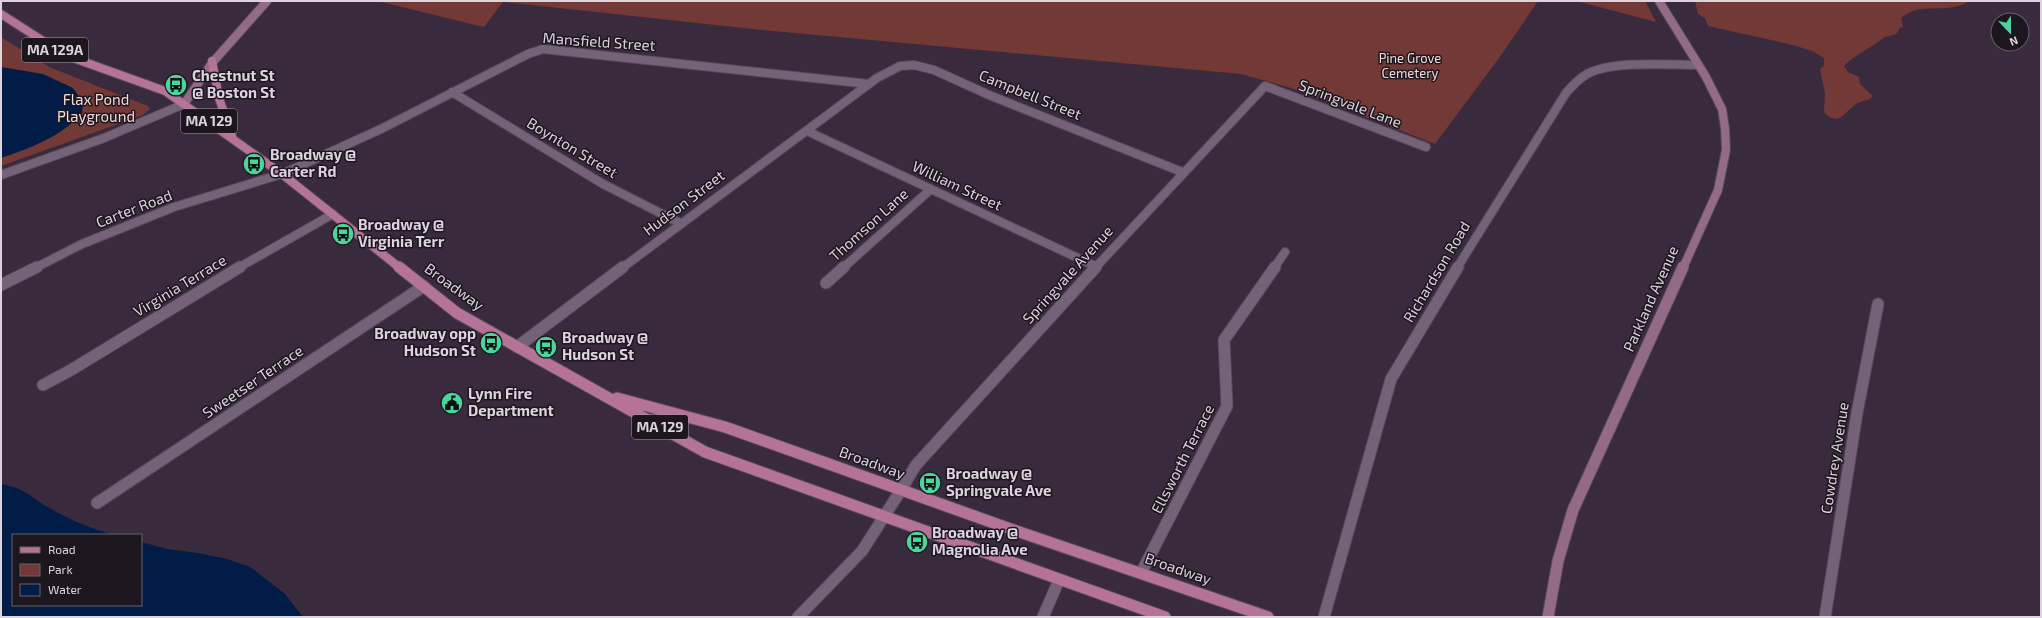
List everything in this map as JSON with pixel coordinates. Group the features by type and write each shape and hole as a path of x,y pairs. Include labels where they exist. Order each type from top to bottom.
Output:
{"main road":[{"name":"MA 129","path":"184,104 196,82 212,61 268,1"},
{"name":"Parkland Avenue","path":"1548,617 1558,561 1567,526 1580,491 1718,190 1723,169 1726,144 1724,118 1713,90 1659,1"},
{"name":"MA 129A","path":"1,14 65,55 155,87 184,104"},
{"name":"MA 129","path":"212,61 219,98 233,139"},
{"name":"Broadway","path":"184,104 282,174 457,312 705,452 1165,617"},
{"name":"Broadway","path":"600,393 725,427 901,490 1268,617"}],"street":[{"name":"Mansfield Street","path":"282,174 381,129 528,54 544,49 869,84"},
{"name":"Campbell Street","path":"869,84 900,66 907,64 922,67 1182,172"},
{"name":"Richardson Road","path":"1324,617 1391,379 1460,263 1566,93 1581,76 1600,68 1614,66 1698,65"},
{"name":"Hudson Street","path":"517,347 750,171 807,131 869,84"},
{"name":"Springvale Avenue","path":"798,617 862,551 916,465 1095,266 1182,172 1265,86"},
{"name":"Springvale Lane","path":"1265,86 1426,147"},
{"name":"Boynton Street","path":"452,92 603,184 680,224"},
{"path":"1,175 104,138 184,104"},
{"name":"William Street","path":"807,131 1095,266"},
{"name":"Carter Road","path":"1,285 82,244 174,208 282,174"},
{"name":"Thomson Lane","path":"826,282 931,189"},
{"name":"Virginia Terrace","path":"43,385 71,370 243,265 334,214"},
{"name":"Ellsworth Terrace","path":"1141,573 1227,406 1229,384 1223,350 1224,340 1285,252"},
{"name":"Sweetser Terrace","path":"97,503 424,286"},
{"name":"Cowdrey Avenue","path":"1825,617 1856,413 1878,304"},
{"path":"1043,617 1059,580"}],"green space":[{"name":"Pine Grove Cemetery","path":"377,1 1538,1 1502,54 1435,144 1291,88 1241,74 762,30 503,2 484,27"},
{"path":"1576,1 1645,1 1656,22"},
{"path":"1695,1 1969,1 1952,7 1918,10 1909,13 1901,18 1903,27 1900,28 1897,33 1884,38 1844,66 1848,72 1859,77 1860,84 1873,96 1856,104 1838,119 1834,119 1829,117 1824,112 1825,93 1820,69 1824,66 1824,58 1812,51 1793,45 1708,26 1705,18 1698,14"},
{"name":"Flax Pond Playground","path":"1,37 49,67 148,106 150,109 143,115 1,166"}],"water":[{"path":"1,67 43,74 73,88 83,102 82,113 65,129 55,135 34,146 1,158"},
{"path":"1,484 17,488 51,509 73,520 111,534 12,534 12,606 142,606 142,542 167,549 227,559 250,567 285,594 303,617 1,617"}],"place":[{"name":"Chestnut St @ Boston St","path":"176,85"},
{"name":"Broadway @ Carter Rd","path":"254,164"},
{"name":"Broadway @ Virginia Terr","path":"343,234"},
{"name":"Broadway opp Hudson St","path":"491,343"},
{"name":"Broadway @ Hudson St","path":"546,347"},
{"name":"Lynn Fire Department","path":"452,403"},
{"name":"Broadway @ Springvale Ave","path":"930,483"},
{"name":"Broadway @ Magnolia Ave","path":"917,542"}]}
